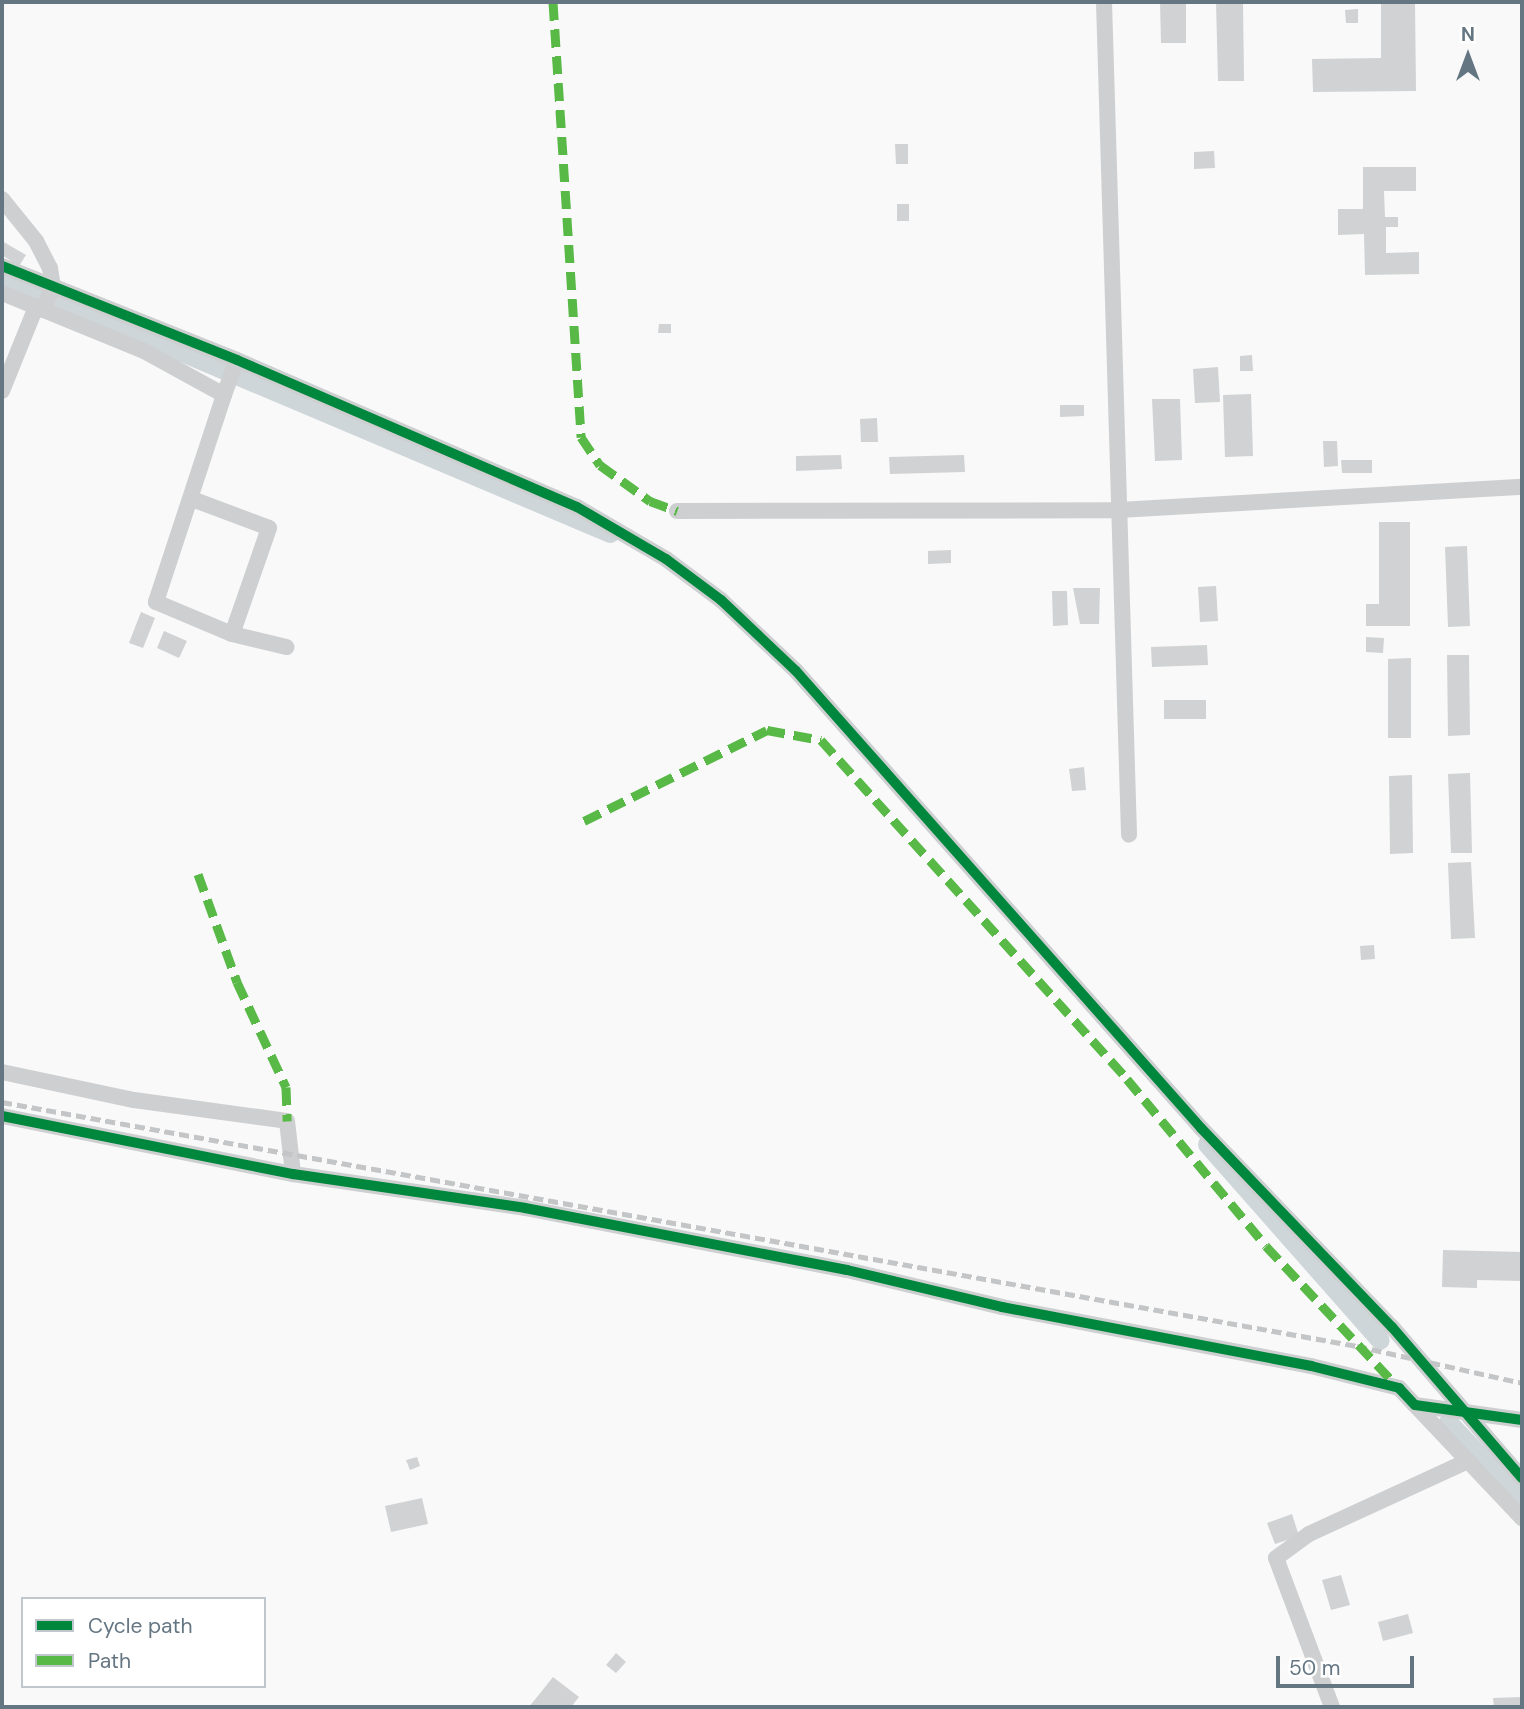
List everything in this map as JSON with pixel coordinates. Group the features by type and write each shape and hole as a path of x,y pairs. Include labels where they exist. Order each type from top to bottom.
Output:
{"street":[{"path":"1104,2 1129,835"},
{"path":"2,199 36,241 46,300 2,391"},
{"path":"2,266 46,300 144,351 227,388"},
{"path":"2,293 46,300 237,362 577,508 666,559 721,600 796,671 1201,1128 1464,1410 1522,1478"},
{"path":"237,362 156,602 232,634 286,646"},
{"path":"677,511 1119,510 1522,486"},
{"path":"192,499 269,528 286,531"},
{"path":"232,634 269,528"},
{"path":"2,1072 134,1100 287,1121 293,1174"},
{"path":"2,1116 293,1174 525,1208 848,1270 1002,1307 1311,1366 1399,1388 1522,1518"},
{"path":"1415,1405 1522,1420"},
{"path":"1332,1707 1276,1558 1309,1534 1468,1461"}],"building":[{"path":"1160,2 1186,2 1186,43 1161,43"},
{"path":"1216,2 1243,2 1244,81 1218,81"},
{"path":"1381,2 1415,2 1416,91 1313,92 1312,59 1381,58"},
{"path":"1358,9 1358,23 1346,23 1345,10"},
{"path":"895,144 908,144 908,164 896,164"},
{"path":"1214,151 1215,168 1194,169 1194,152"},
{"path":"1363,167 1416,167 1416,191 1384,191 1385,217 1398,217 1398,227 1386,227 1386,253 1419,252 1419,274 1365,275 1364,234 1338,235 1338,209 1363,209"},
{"path":"897,204 909,204 909,221 897,221"},
{"path":"2,241 26,255 19,266 2,255"},
{"path":"659,324 671,324 671,333 658,333"},
{"path":"1252,355 1253,371 1240,371 1240,356"},
{"path":"1218,367 1220,402 1195,403 1193,369"},
{"path":"1251,394 1253,456 1225,457 1223,395"},
{"path":"1152,399 1180,399 1182,460 1155,461"},
{"path":"1060,405 1084,405 1084,416 1060,417"},
{"path":"877,418 878,442 861,442 860,419"},
{"path":"1323,441 1337,441 1338,466 1324,467"},
{"path":"841,455 842,469 796,471 796,456"},
{"path":"964,455 965,472 890,474 889,457"},
{"path":"1341,460 1372,460 1372,473 1342,473"},
{"path":"1379,522 1410,522 1410,626 1366,626 1366,604 1379,604"},
{"path":"1467,546 1470,626 1448,627 1445,547"},
{"path":"951,550 951,563 928,564 928,551"},
{"path":"1216,586 1218,621 1200,622 1198,587"},
{"path":"1073,588 1100,588 1099,624 1080,624"},
{"path":"1052,591 1067,591 1068,625 1053,626"},
{"path":"141,612 155,618 143,648 129,643"},
{"path":"164,631 187,641 179,658 157,648"},
{"path":"1366,637 1384,638 1383,653 1366,652"},
{"path":"1207,645 1208,665 1152,667 1151,647"},
{"path":"1447,655 1469,655 1470,735 1448,736"},
{"path":"1411,658 1411,738 1388,738 1388,659"},
{"path":"1164,700 1206,700 1206,719 1164,719"},
{"path":"1084,767 1086,790 1072,791 1069,769"},
{"path":"1470,773 1472,853 1451,853 1448,774"},
{"path":"1412,775 1413,853 1390,854 1389,776"},
{"path":"1471,862 1475,938 1451,939 1448,863"},
{"path":"1374,945 1375,959 1361,960 1360,946"},
{"path":"1443,1250 1522,1252 1522,1281 1477,1280 1477,1288 1442,1287"},
{"path":"417,1457 420,1466 410,1470 406,1460"},
{"path":"422,1498 428,1524 391,1532 385,1506"},
{"path":"1292,1514 1299,1536 1275,1544 1267,1523"},
{"path":"1341,1575 1350,1605 1331,1610 1322,1580"},
{"path":"1408,1614 1413,1633 1383,1641 1378,1622"},
{"path":"616,1653 626,1662 616,1673 606,1665"},
{"path":"553,1677 579,1697 571,1707 529,1707"},
{"path":"1522,1697 1522,1707 1494,1707 1493,1698"}],"waterway":[{"path":"2,276 610,533"},
{"path":"1207,1144 1380,1340"},
{"path":"1448,1422 1522,1500"}],"railway":[{"path":"2,1102 1357,1346 1522,1383"}],"marked path":[{"path":"553,2 581,437 600,465 650,501 677,511"},
{"path":"584,821 767,730 821,740 1127,1079 1266,1246 1394,1383"},
{"path":"198,874 237,982 286,1087 287,1121"}],"cycle path":[{"path":"2,266 237,360 577,507 666,559 721,600 796,671 1201,1128 1392,1327 1522,1478"},
{"path":"2,1116 293,1174 525,1208 847,1270 1002,1307 1311,1366 1399,1388 1415,1405 1522,1420"}]}
